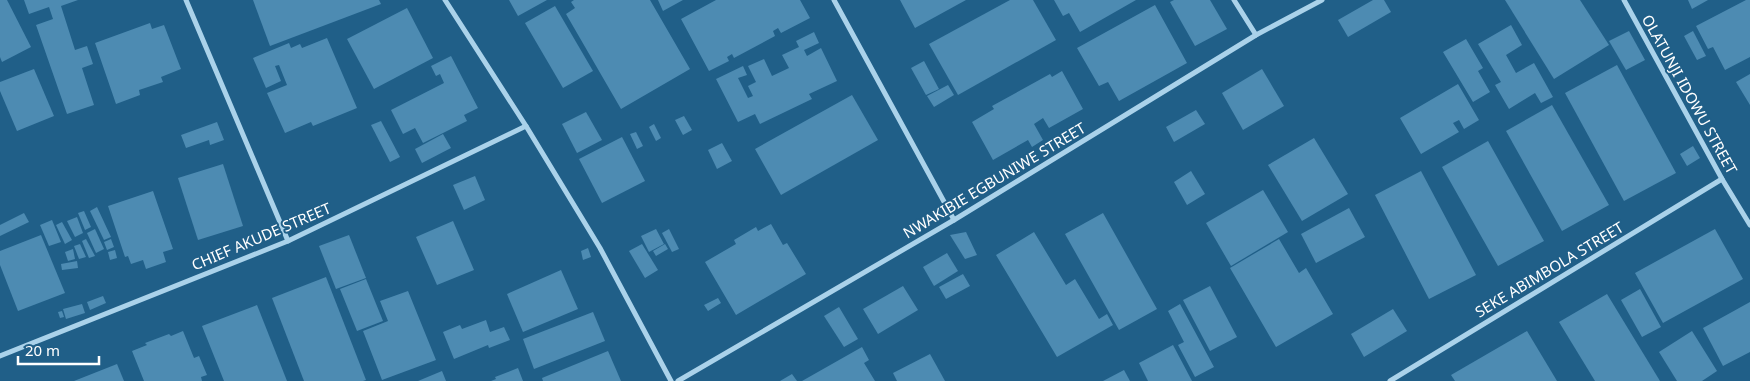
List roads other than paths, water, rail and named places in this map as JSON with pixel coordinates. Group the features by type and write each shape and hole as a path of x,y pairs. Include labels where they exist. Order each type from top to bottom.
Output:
{"street":[{"path":"186,0 288,241"},
{"path":"445,0 526,126 600,248 671,381"},
{"path":"834,0 954,220"},
{"path":"1234,0 1256,35"},
{"name":"NWAKIBIE EGBUNIWE STREET","path":"678,381 954,220 1256,35 1322,0"},
{"name":"OLATUNJI IDOWU STREET","path":"1624,0 1722,179 1750,225"},
{"name":"CHIEF AKUDE STREET","path":"0,356 288,241 526,126"},
{"name":"SEKE ABIMBOLA STREET","path":"1390,381 1722,179"}]}
